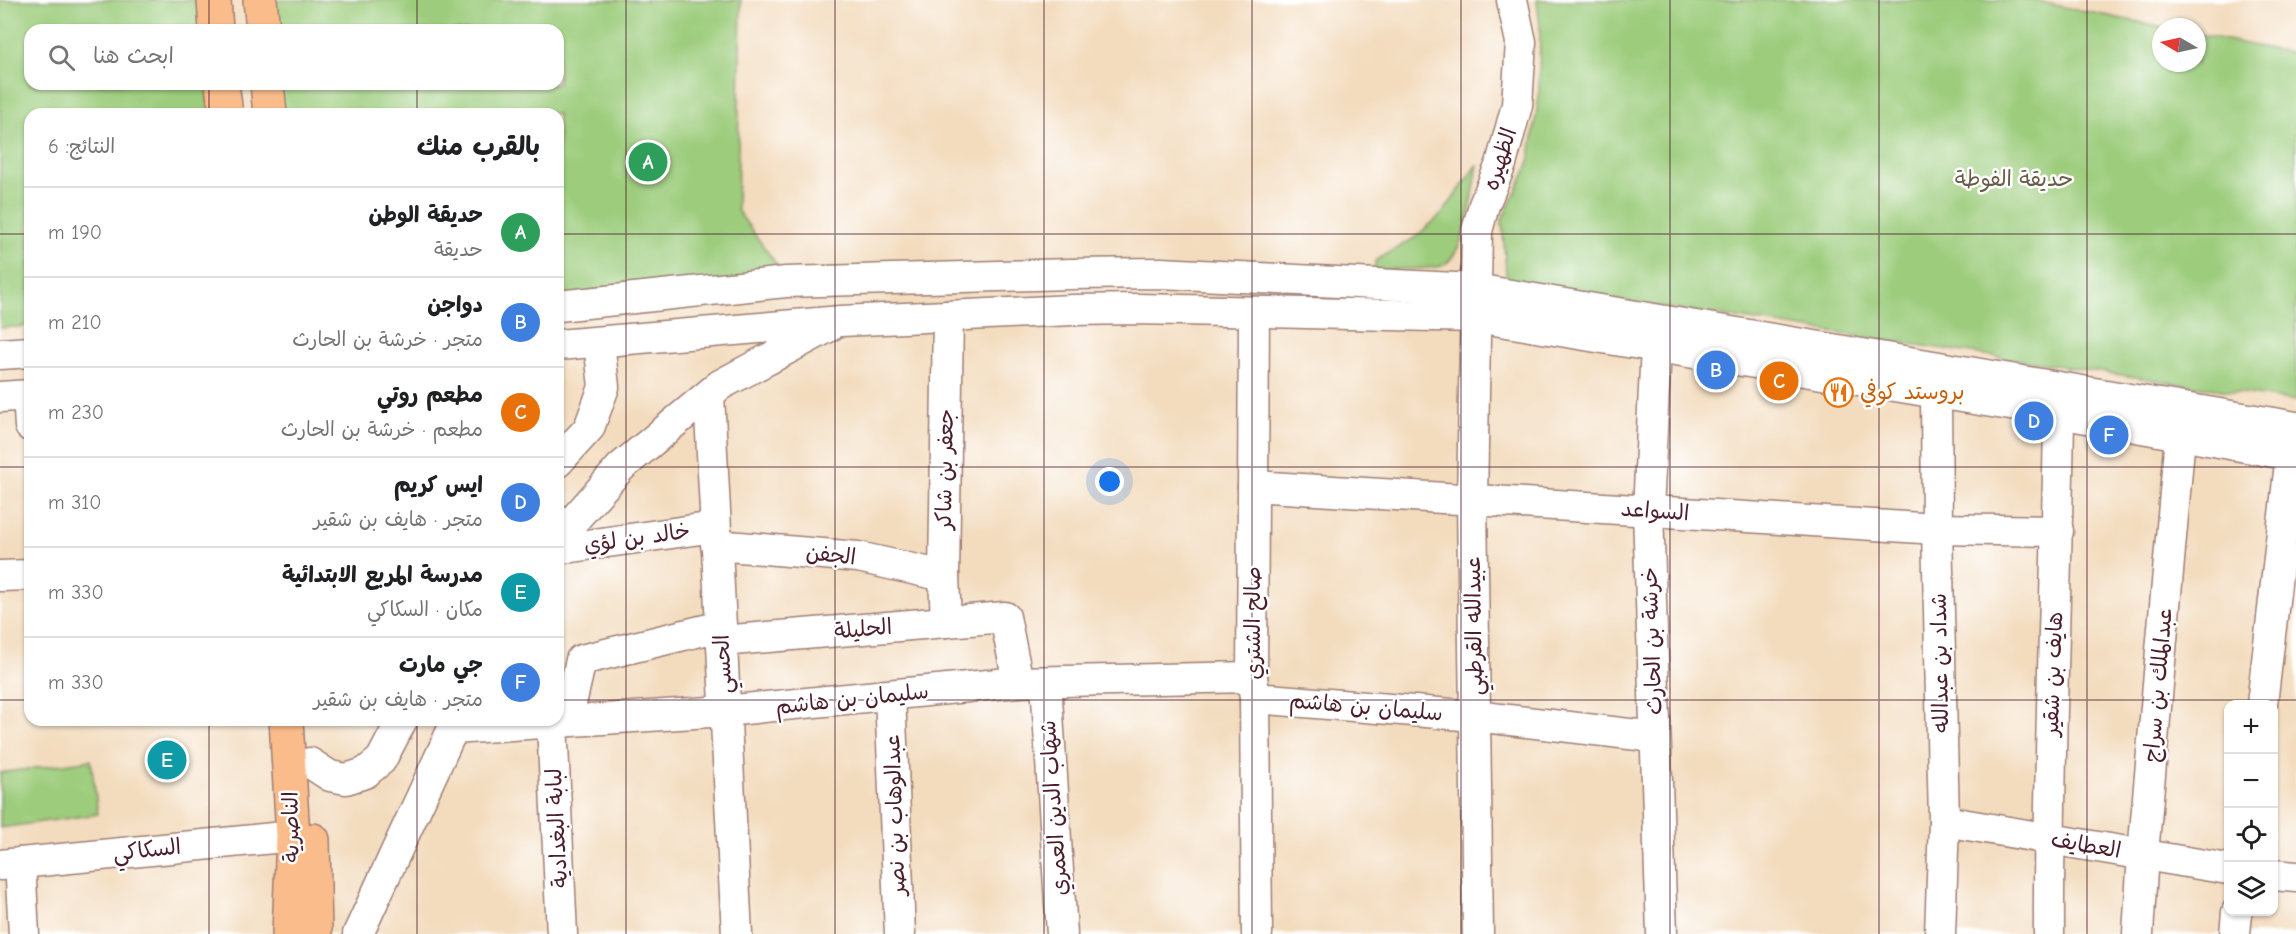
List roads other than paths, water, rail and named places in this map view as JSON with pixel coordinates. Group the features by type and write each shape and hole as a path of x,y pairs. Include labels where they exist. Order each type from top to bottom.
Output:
{"main road":[{"path":"214,0 216,24"},
{"path":"261,0 263,24"},
{"path":"223,90 225,108"},
{"path":"268,90 269,108"},
{"name":"الناصرية","path":"286,726 293,836 289,934"},
{"name":"الناصرية","path":"309,726 315,934"}],"street":[{"name":"الظهيره","path":"1476,303 1477,231 1484,205 1501,164 1517,105 1521,42 1512,0"},
{"path":"564,305 786,282 1059,274 1161,273 1382,285 1417,283 1434,278 1449,269 1461,256 1471,241 1484,205"},
{"path":"1382,285 2080,408"},
{"path":"564,345 841,321 948,316 1116,310 1254,312 1476,303 1656,347 1936,393 2142,415 2294,446"},
{"name":"عبيدالله القرطبي","path":"1476,303 1472,500 1478,934"},
{"name":"صالح الشتري","path":"1254,312 1253,688 1257,934"},
{"name":"جعفر بن شاكر","path":"946,622 944,576 948,316"},
{"path":"564,531 621,467 720,385 841,321"},
{"path":"564,455 589,428 604,387 599,342"},
{"name":"خرشة بن الحارث","path":"1656,347 1648,511 1662,934"},
{"path":"0,354 24,352"},
{"name":"شداد بن عبدالله","path":"1936,393 1944,821 1940,934"},
{"name":"الحسي","path":"709,394 737,934"},
{"name":"هايف بن شقير","path":"2049,934 2048,838 2058,531 2080,408"},
{"path":"2142,415 2180,436 2294,446"},
{"name":"عبدالملك بن سراج","path":"2138,934 2180,436"},
{"path":"2263,700 2294,446"},
{"name":"السواعد","path":"1253,486 1937,529 2058,531"},
{"name":"الجفن","path":"716,536 858,557 944,576"},
{"name":"خالد بن لؤي","path":"564,549 716,536"},
{"path":"0,576 24,575"},
{"name":"الحليلة","path":"564,710 581,660 721,633 1005,617"},
{"name":"شهاب الدين العمري","path":"1005,617 1032,682 1062,934"},
{"name":"سليمان بن هاشم","path":"564,722 725,711 1032,682 1253,688 1655,737"},
{"name":"عبدالوهاب بن نصر","path":"891,695 900,934"},
{"path":"310,763 330,776 346,779 365,773 381,760 399,726"},
{"path":"358,934 454,726"},
{"name":"لبابة البغدادية","path":"560,726 562,934"},
{"name":"العطايف","path":"1944,821 2224,868"},
{"name":"السكاكي","path":"10,864 293,836"},
{"path":"10,864 24,934"},
{"path":"2278,875 2296,877"},
{"path":"2235,934 2237,916"}],"place":[{"name":"حديقة الوطن","path":"648,162"},
{"name":"دواجن","path":"1716,370"},
{"name":"مطعم روتي","path":"1779,381"},
{"name":"بروستد كوفي","path":"1839,392"},
{"name":"ايس كريم","path":"2034,421"},
{"name":"جي مارت","path":"2109,435"},
{"name":"مدرسة المربع الابتدائية","path":"167,760"}],"park label":[{"name":"حديقة الفوطة","path":"2014,179"}]}
